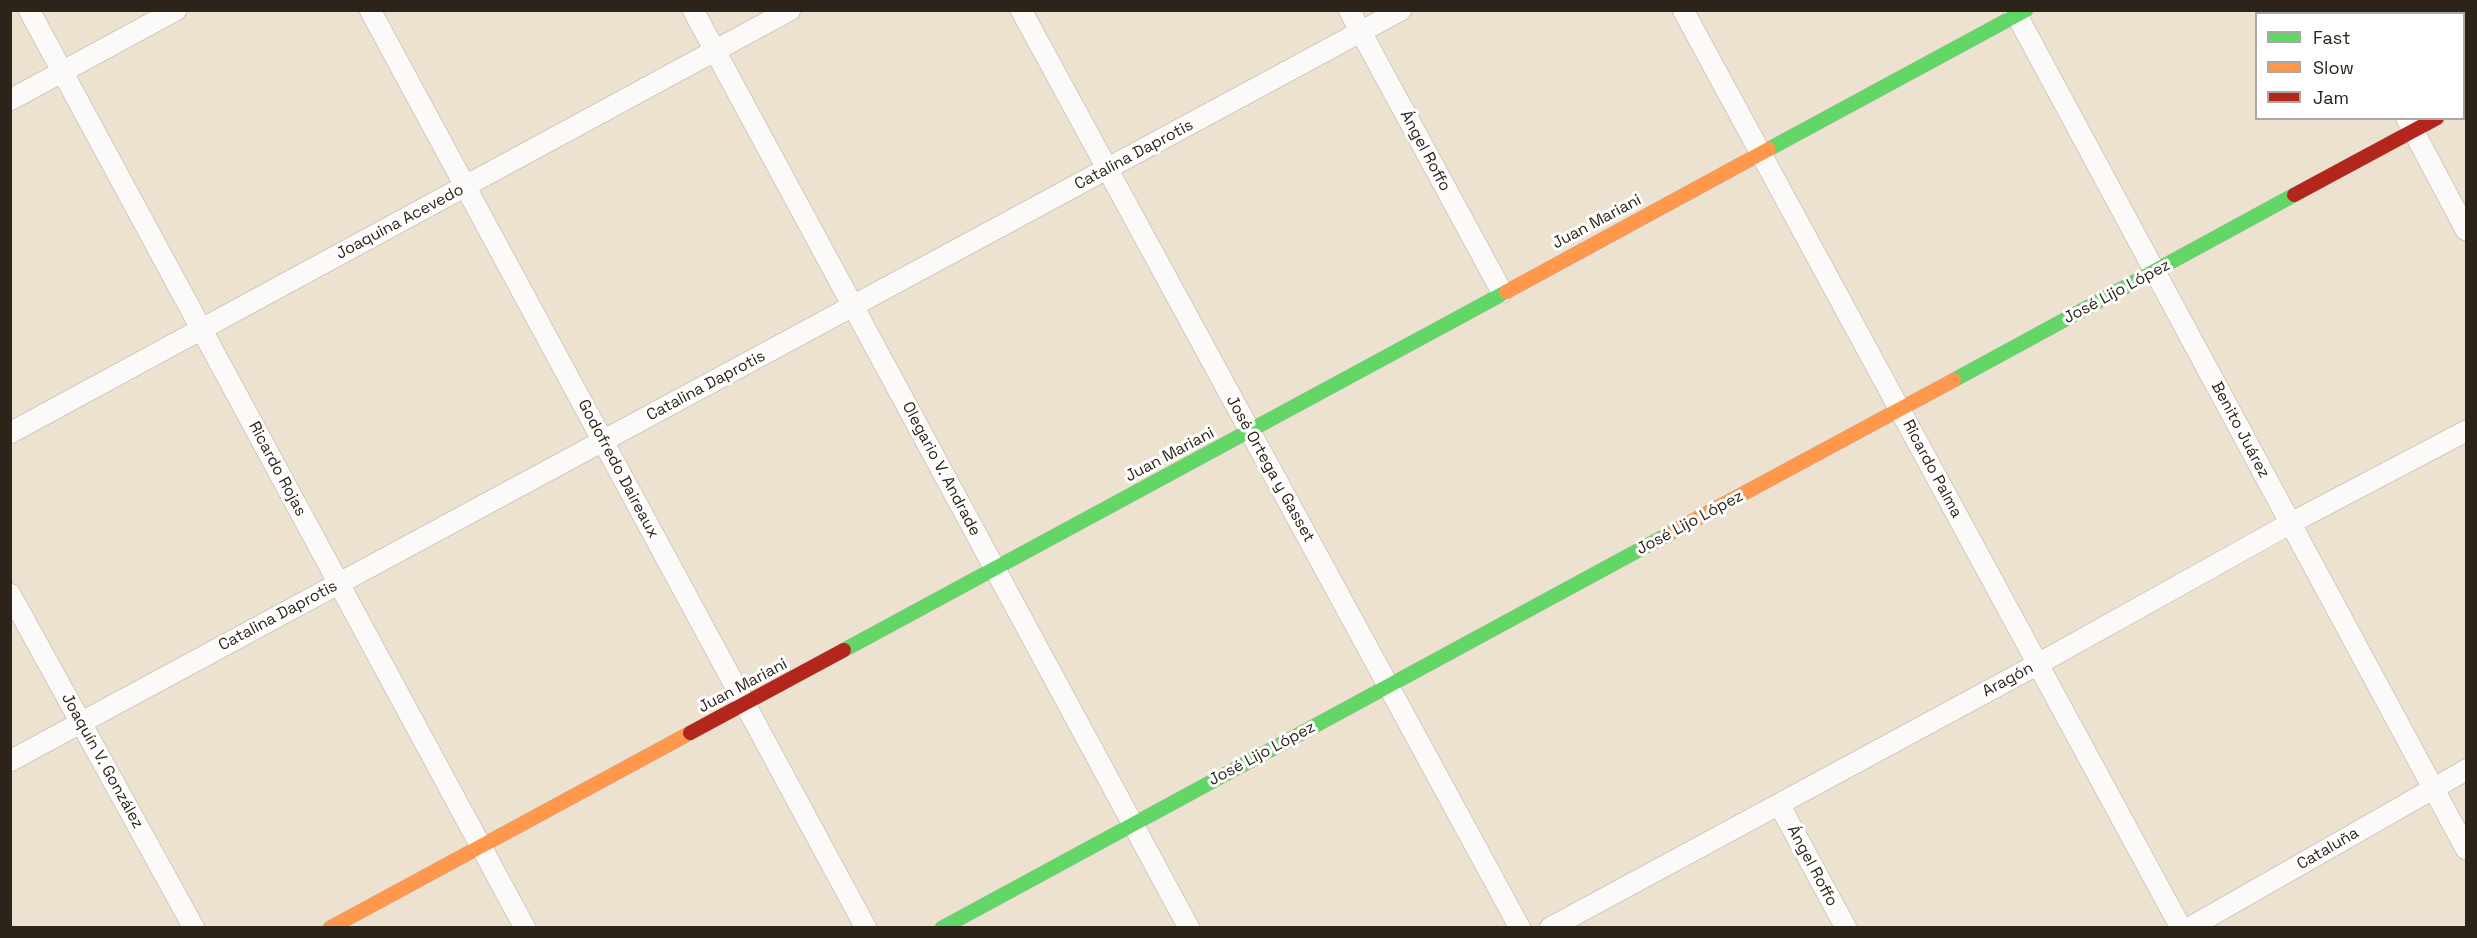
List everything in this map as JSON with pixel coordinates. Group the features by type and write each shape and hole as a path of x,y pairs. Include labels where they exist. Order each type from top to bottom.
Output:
{"street":[{"name":"Ricardo Rojas","path":"29,10 525,927"},
{"path":"10,100 177,10"},
{"name":"Godofredo Daireaux","path":"370,10 867,927"},
{"name":"Olegario V. Andrade","path":"693,10 1189,927"},
{"name":"Joaquina Acevedo","path":"10,433 790,10"},
{"name":"José Ortega y Gasset","path":"1021,10 1520,927"},
{"name":"Ángel Roffo","path":"1349,10 1502,292"},
{"name":"Catalina Daprotis","path":"10,761 1401,10"},
{"name":"Ricardo Palma","path":"1683,10 2181,927"},
{"name":"Juan Mariani","path":"330,927 1761,154 2019,12"},
{"name":"Benito Juárez","path":"2019,12 2154,271 2466,849"},
{"name":"José Lijo López","path":"942,927 2154,271 2410,125 2430,120"},
{"path":"2410,125 2466,230"},
{"name":"Aragón","path":"1550,927 2038,664 2291,523 2466,431"},
{"name":"Joaquín V. González","path":"10,594 194,927"},
{"name":"Cataluña","path":"2189,927 2466,770"},
{"name":"Ángel Roffo","path":"1779,804 1846,927"}],"traffic: fast":[{"path":"1769,149 2026,10"},
{"path":"1954,380 2294,195"},
{"path":"844,650 1506,292"},
{"path":"942,928 1674,531"}],"traffic: slow":[{"path":"1506,292 1769,149"},
{"path":"1674,531 1954,380"},
{"path":"330,928 690,733"}],"traffic: jam":[{"path":"2294,195 2433,120"},
{"path":"690,733 844,650"}]}
